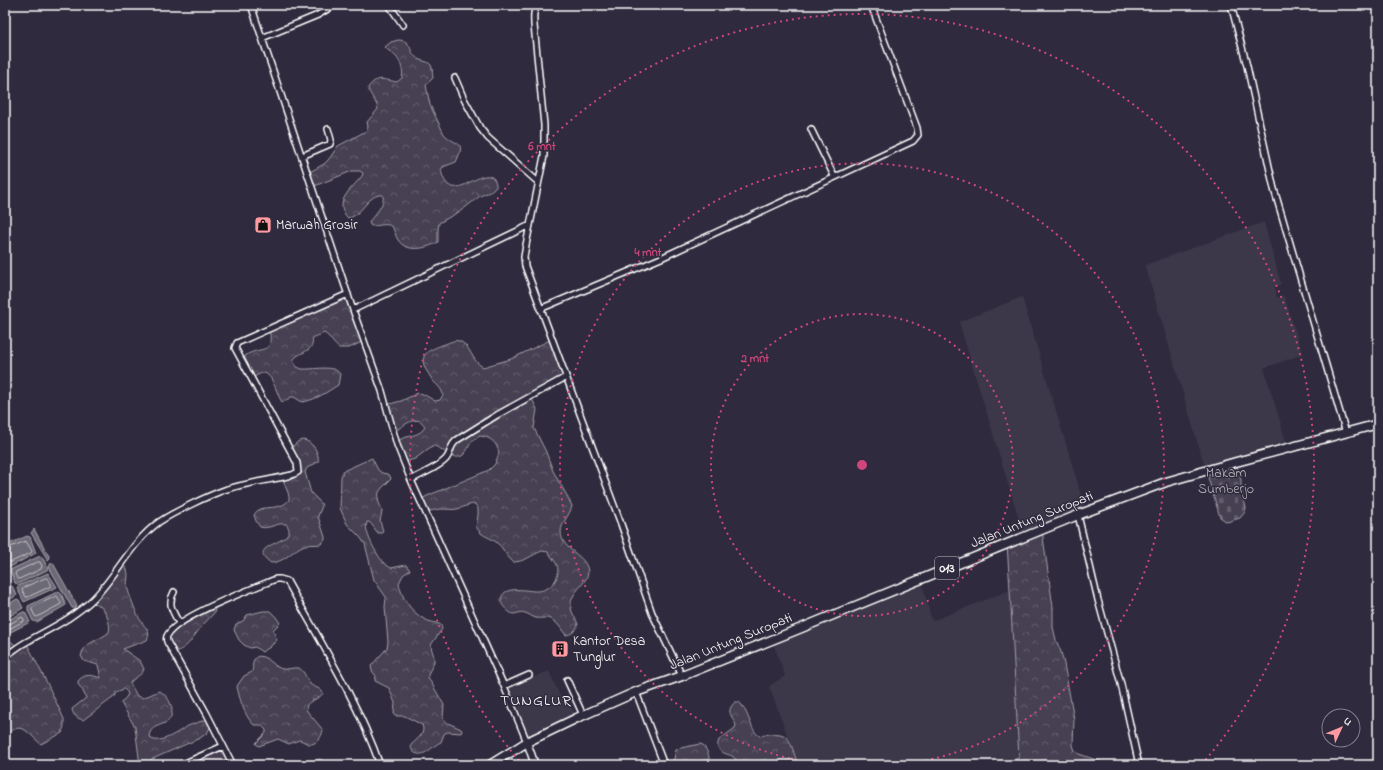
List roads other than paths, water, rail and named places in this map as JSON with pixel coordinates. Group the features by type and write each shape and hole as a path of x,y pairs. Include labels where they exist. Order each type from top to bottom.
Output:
{"main road":[{"name":"Jalan Untung Suropati","path":"527,742 636,692 682,676 1166,482 1378,424"},
{"name":"013","path":"490,765 527,742"}],"street":[{"path":"251,5 382,392 397,445 411,480 504,686 535,765"},
{"path":"262,38 318,15 334,5"},
{"path":"389,5 403,25"},
{"path":"540,5 536,7 534,11 534,25 544,125 543,161 524,257 525,266 621,524 652,613 682,676"},
{"path":"540,309 661,258 914,140 918,135 917,128 871,5"},
{"path":"1231,5 1247,66 1274,189 1346,432"},
{"path":"455,78 464,99 480,128 488,138 538,182"},
{"path":"302,156 330,144 331,140 328,129"},
{"path":"811,129 834,176"},
{"path":"353,310 530,225"},
{"path":"5,656 26,642 65,621 95,598 132,548 159,522 185,508 227,489 292,475 298,472 297,463 235,348 235,345 237,342 348,294"},
{"path":"411,480 441,464 447,458 453,444 457,440 497,415 566,377"},
{"path":"1078,516 1098,600 1121,684 1139,765"},
{"path":"233,765 166,639 167,635 179,623 202,610 280,578 287,581 358,710 380,765"},
{"path":"174,592 170,600 170,604 179,623"},
{"path":"504,686 529,675"},
{"path":"567,680 583,715"},
{"path":"636,692 664,765"},
{"path":"181,765 223,746"}],"water":[{"path":"34,529 50,558 48,560 31,533"},
{"path":"27,536 30,537 36,553 8,567 5,562 5,546"},
{"path":"40,556 48,568 47,570 18,584 15,583 10,570"},
{"path":"51,563 53,563 77,606 75,608 72,608 49,567"},
{"path":"48,573 57,587 24,602 17,588 18,586"},
{"path":"11,586 17,595 5,603 5,589"},
{"path":"59,591 66,605 37,622 33,621 28,611 28,606"},
{"path":"17,599 23,608 5,619 5,606"},
{"path":"25,612 30,622 5,635 5,622"}],"place":[{"name":"Marwah Grosir","path":"263,225"},
{"name":"Kantor Desa Tunglur","path":"560,649"}],"district":[{"name":"TUNGLUR","path":"536,701"}],"park label":[{"name":"Makam Sumberjo","path":"1226,482"}]}
